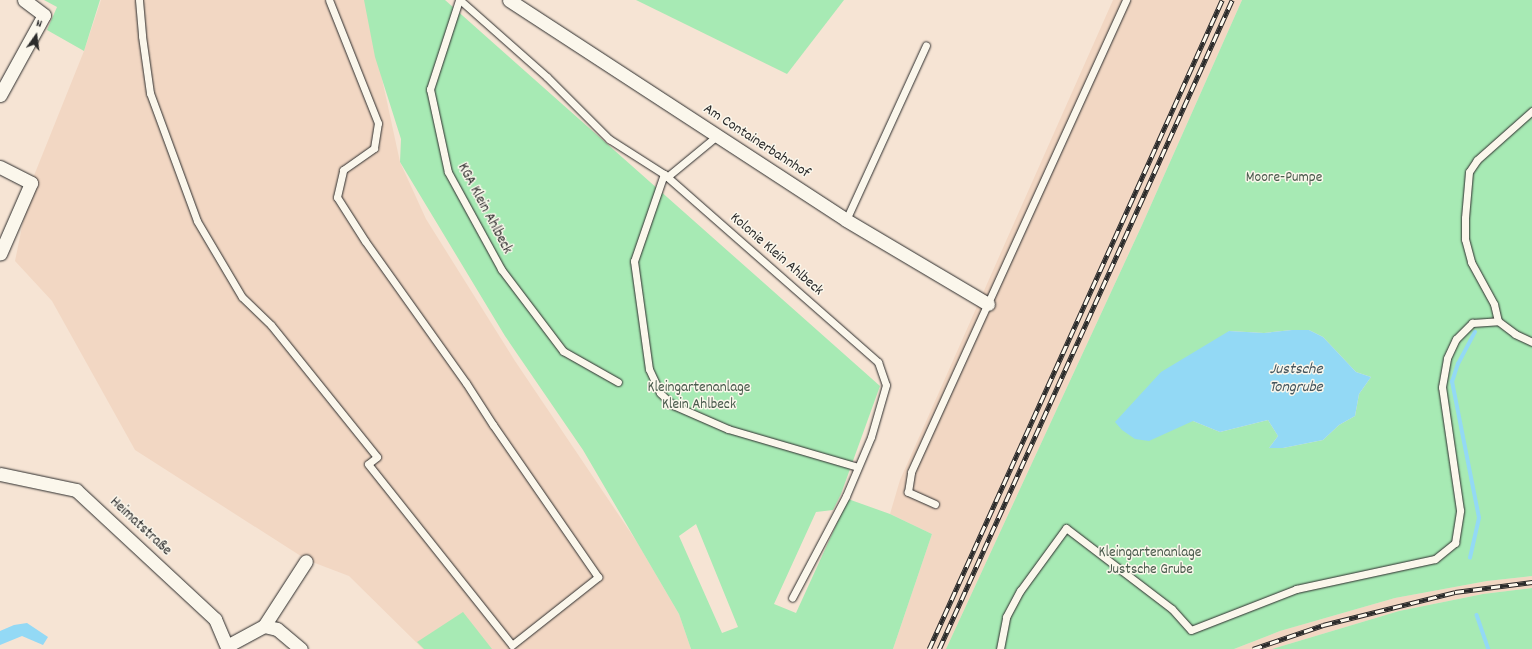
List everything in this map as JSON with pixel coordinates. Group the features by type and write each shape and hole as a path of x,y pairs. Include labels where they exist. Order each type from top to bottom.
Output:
{"street":[{"path":"0,95 44,15 24,0"},
{"name":"Am Containerbahnhof","path":"509,0 718,135 846,220 988,304"},
{"path":"0,167 31,183 0,254"},
{"name":"Heimatstraße","path":"0,474 76,490 215,619 227,648"},
{"path":"227,648 264,626 306,561"},
{"path":"264,626 277,629 301,649"}],"lane":[{"path":"139,0 142,36 150,93 197,221 242,297 271,325 376,457 368,464 512,645 598,577 493,425 466,383 365,241 337,197 343,170 374,148 378,123 329,0"},
{"name":"Kolonie Klein Ahlbeck","path":"460,0 547,77 610,138 666,176 878,362 886,385 871,437 846,496 792,598"},
{"name":"KGA Klein Ahlbeck","path":"460,0 430,89 448,172 501,269 563,351 618,382"},
{"path":"935,504 908,492 911,472 1126,0"},
{"path":"846,220 926,45"},
{"path":"1532,111 1477,160 1468,172 1465,239 1471,262 1494,304 1498,321 1515,334 1532,342"},
{"path":"718,135 666,176 634,261 649,369 660,393 673,405 728,429 858,467"},
{"path":"1000,649 1006,617 1020,591 1066,528 1172,609 1191,630 1296,589 1436,559 1455,543 1460,510 1442,387 1447,358 1456,339 1472,323 1498,321"}],"shaded area":[{"path":"101,0 365,0 400,162 426,219 515,361 637,542 679,614 691,649 423,649 349,576 307,560 135,450 52,301 15,261 31,183 84,51"},
{"path":"1113,0 1242,0 1142,225 946,649 893,649 932,534 890,514 900,480"},
{"path":"1532,576 1532,588 1483,594 1399,611 1272,649 1234,649 1280,631 1395,598 1487,581"}],"green space":[{"path":"44,0 100,0 84,51 47,30 57,7"},
{"name":"Kleingartenanlage Klein Ahlbeck","path":"364,0 445,0 880,386 841,494 833,510 816,512 774,604 796,613 848,499 890,514 932,534 893,649 691,649 679,614 583,450 505,336 400,162 401,139 375,57","holes":["696,524 738,627 722,633 679,536"]},
{"path":"636,0 844,0 787,74"},
{"path":"1242,0 1532,0 1532,576 1487,581 1395,598 1280,631 1234,649 946,649 1142,225","holes":["1309,330 1323,337 1356,372 1371,377 1359,394 1355,416 1339,425 1323,440 1283,448 1269,448 1278,436 1268,420 1220,432 1193,421 1229,331 1264,333"]},
{"path":"1532,588 1532,649 1272,649 1399,611 1483,594"},
{"path":"463,612 492,649 424,649 417,642"}],"water":[{"name":"Justsche Tongrube","path":"1309,330 1323,337 1356,372 1371,377 1359,394 1355,416 1339,425 1323,440 1283,448 1269,448 1278,436 1268,420 1220,432 1193,421 1149,441 1135,439 1122,430 1115,422 1161,372 1229,331 1264,333"},
{"path":"27,623 48,637 43,645 22,636 0,645 0,631 14,625"}],"waterway":[{"path":"1470,558 1479,518 1452,382 1458,364 1475,332"},
{"path":"1477,615 1489,649"}],"railway":[{"path":"929,649 1222,0"},
{"path":"939,649 1232,0"},
{"path":"1253,649 1323,625 1455,592 1532,582"}],"park label":[{"name":"Moore-Pumpe","path":"1284,179"},
{"name":"Kleingartenanlage Justsche Grube","path":"1150,562"}]}
